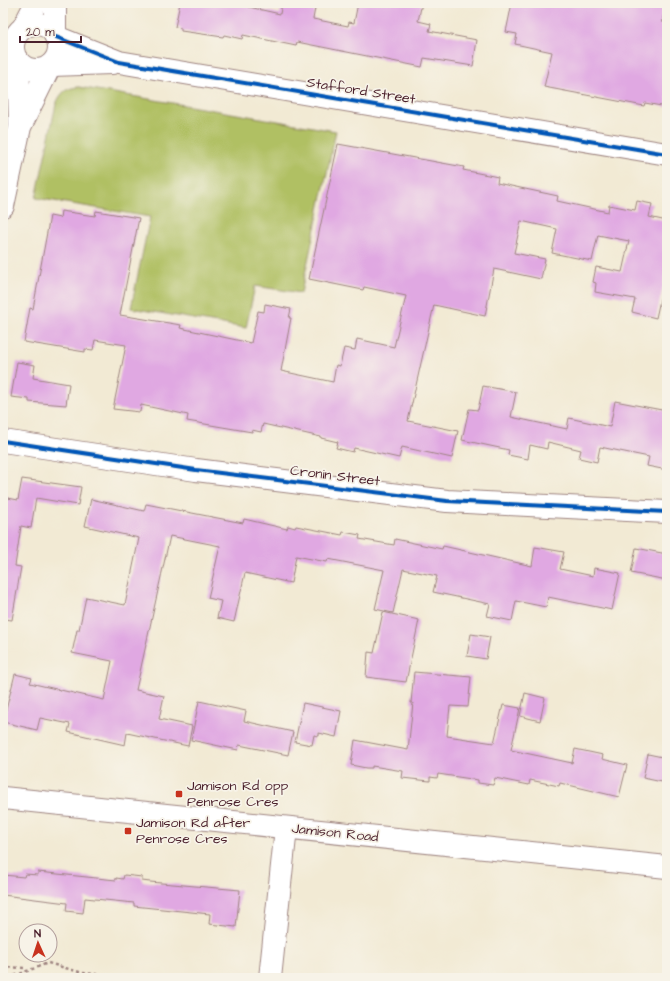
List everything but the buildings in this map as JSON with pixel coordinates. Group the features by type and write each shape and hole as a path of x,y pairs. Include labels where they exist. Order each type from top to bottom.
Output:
{"street":[{"path":"20,127 13,47 16,29 36,3"},
{"path":"3,206 20,127 50,65 58,55 59,43 56,36 55,3"},
{"path":"16,29 30,25 44,26 56,36"},
{"name":"Stafford Street","path":"56,36 120,62"},
{"path":"13,59 23,66 36,70 50,65"},
{"name":"Stafford Street","path":"50,65 120,62 667,154"},
{"name":"Cronin Street","path":"3,441 196,470 447,501 667,512"},
{"name":"Jamison Road","path":"3,798 667,867"},
{"path":"270,978 286,828"}],"path":[{"path":"9,978 48,963 83,973 96,974 95,978"},
{"path":"3,967 24,968 26,971"}],"green space":[{"path":"79,87 336,131 301,293 255,286 246,328 131,308 150,217 36,198 56,104 64,91"}],"cycle path":[{"path":"56,37 119,62 667,154"},
{"path":"3,441 196,470 447,501 667,512"}],"place":[{"name":"Jamison Rd opp Penrose Cres","path":"179,794"},
{"name":"Jamison Rd after Penrose Cres","path":"128,831"}]}
